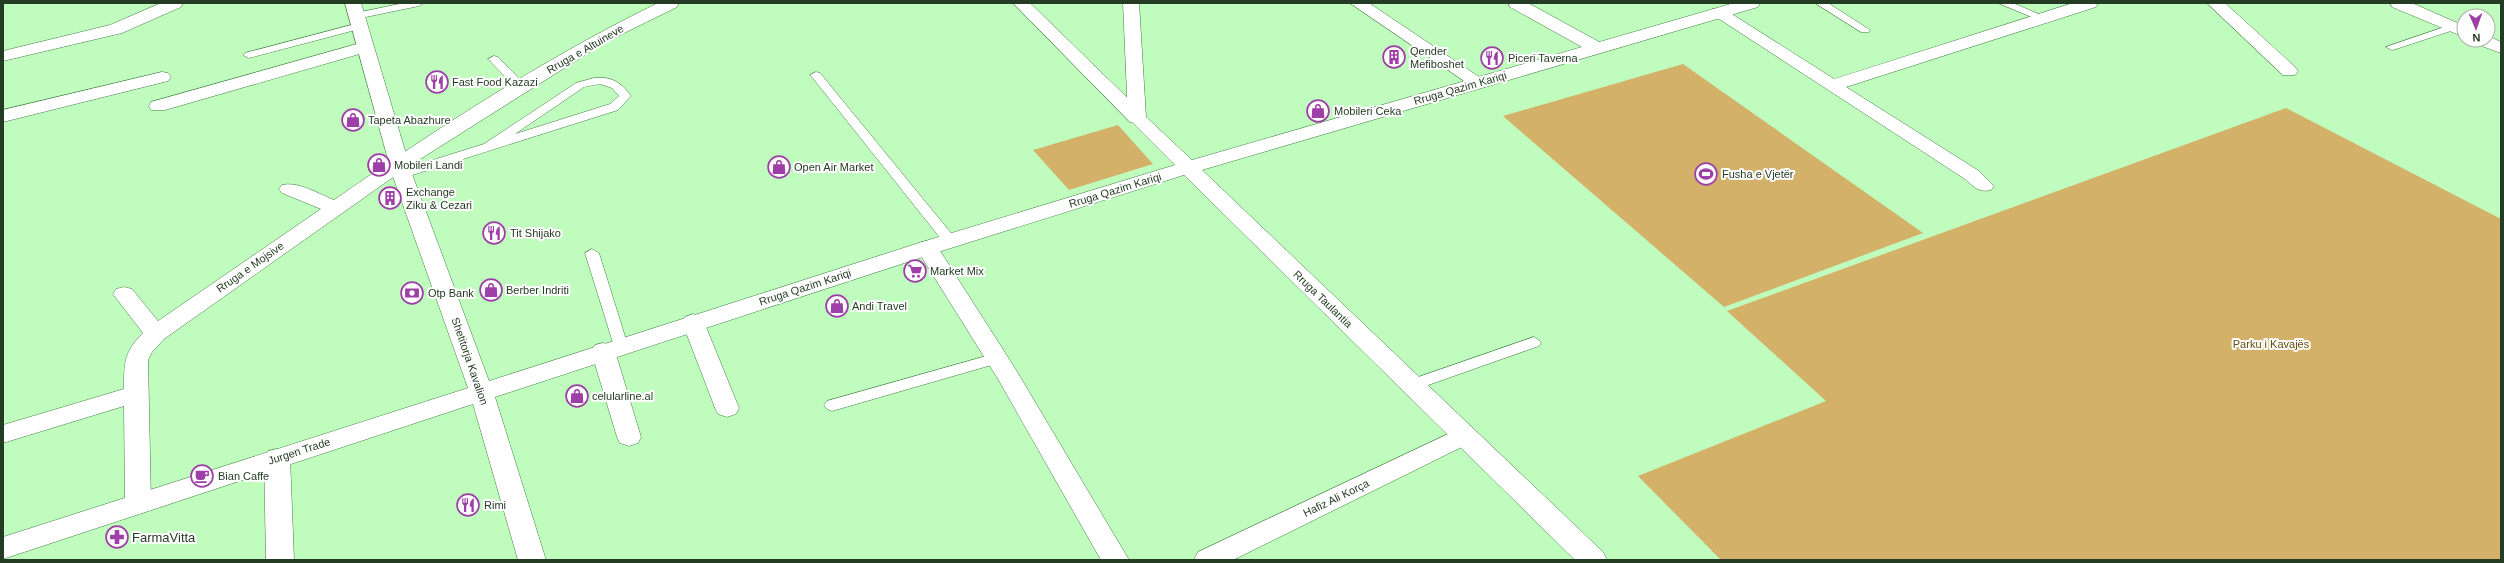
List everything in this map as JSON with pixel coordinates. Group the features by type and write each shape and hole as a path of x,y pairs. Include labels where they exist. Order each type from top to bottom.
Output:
{"street":[{"path":"3,56 116,29 174,3"},
{"name":"Rruga e Altuineve","path":"401,169 521,87 598,39 671,3"},
{"name":"Rruga Taulantia","path":"1021,3 1187,168 1593,560"},
{"path":"1131,3 1137,118"},
{"path":"1358,3 1479,83"},
{"path":"1516,3 1597,48"},
{"name":"Rruga Qazim Kariqi","path":"481,392 693,322 1187,168 1752,3"},
{"path":"1833,86 1851,78 2090,3"},
{"path":"2214,3 2289,71"},
{"path":"2398,3 2456,29"},
{"path":"1718,13 1972,175 1984,186"},
{"path":"158,106 358,23"},
{"name":"Shetitorja Kavalion","path":"358,23 401,169 481,392 532,560"},
{"path":"3,116 162,77"},
{"name":"Rruga e Mojsive","path":"138,504 138,394 136,360 142,348 156,334 336,208 401,169"},
{"path":"290,189 336,208"},
{"path":"927,248 997,358 1116,560"},
{"path":"124,294 156,334"},
{"path":"693,322 727,408"},
{"path":"612,349 628,437"},
{"name":"Jurgen Trade","path":"3,548 481,392"},
{"path":"3,434 138,394"},
{"name":"Hafiz Ali Korça","path":"1208,560 1465,436"},
{"path":"277,458 280,560"}],"lane":[{"path":"250,55 419,3"},
{"path":"1820,3 1865,30"},
{"path":"2003,3 2043,18"},
{"path":"2392,47 2456,31"},
{"path":"494,59 521,87"},
{"path":"816,75 950,241"},
{"path":"401,169 488,147 614,107 625,96 620,88 606,80 597,80 580,85 488,147"},
{"path":"592,252 612,349"},
{"path":"1412,385 1534,342"},
{"path":"832,405 997,358"}],"green space":[{"name":"Fusha e Vjetër","path":"1683,64 1923,233 1724,307 1503,116"},
{"name":"Parku i Kavajës","path":"2286,108 2501,219 2501,560 1721,560 1638,476 1826,401 1727,311"},
{"path":"1118,125 1153,164 1069,190 1033,150"}],"place":[{"name":"Qender Mefiboshet","path":"1394,57"},
{"name":"Piceri Taverna","path":"1492,58"},
{"name":"Fast Food Kazazi","path":"437,82"},
{"name":"Mobileri Ceka","path":"1318,111"},
{"name":"Tapeta Abazhure","path":"353,120"},
{"name":"Mobileri Landi","path":"379,165"},
{"name":"Open Air Market","path":"779,167"},
{"name":"Fusha e Vjetër","path":"1706,174"},
{"name":"Exchange Ziku & Cezari","path":"390,198"},
{"name":"Tit Shijako","path":"494,233"},
{"name":"Market Mix","path":"915,271"},
{"name":"Berber Indriti","path":"491,290"},
{"name":"Otp Bank","path":"412,293"},
{"name":"Andi Travel","path":"837,306"},
{"name":"celularline.al","path":"577,396"},
{"name":"Bian Caffe","path":"202,476"},
{"name":"Rimi","path":"468,505"},
{"name":"FarmaVitta","path":"117,537"}]}
